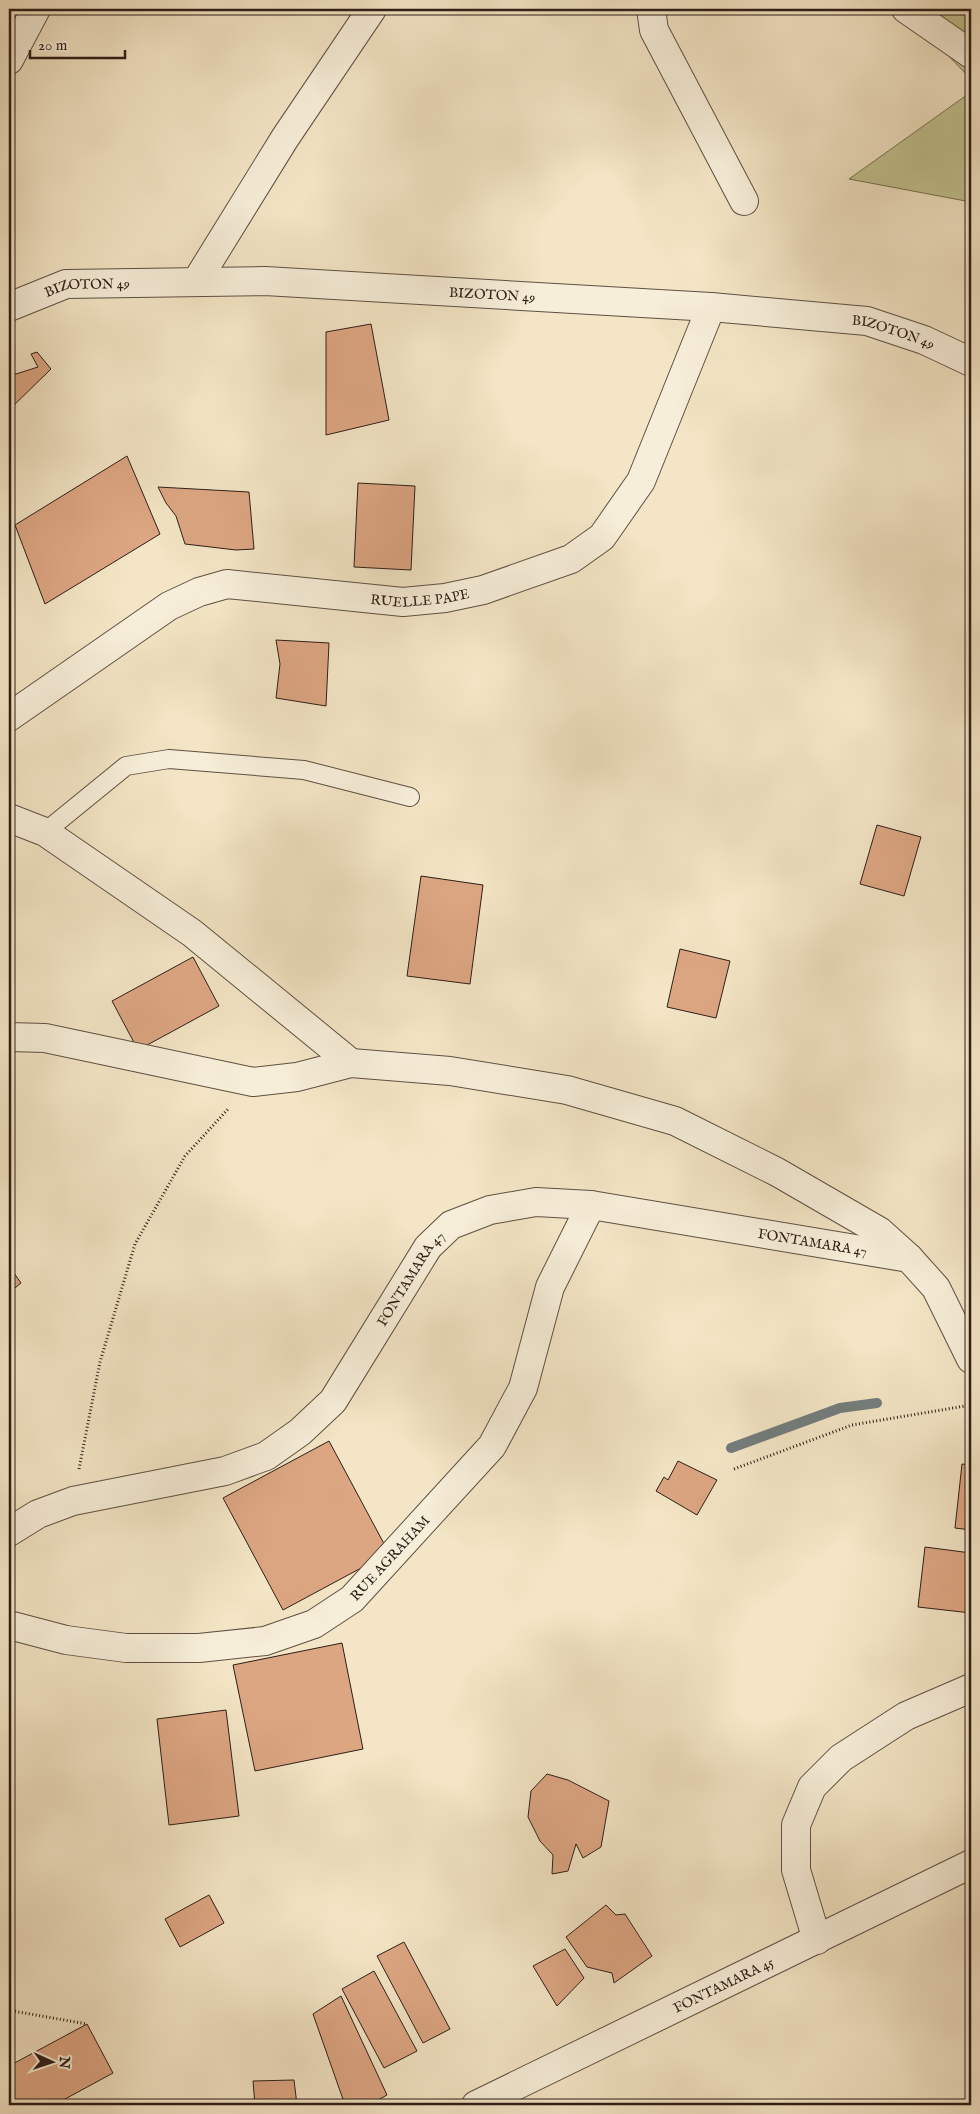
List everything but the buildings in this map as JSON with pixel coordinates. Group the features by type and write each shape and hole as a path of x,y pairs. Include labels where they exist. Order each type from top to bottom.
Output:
{"street":[{"path":"9,60 36,9"},
{"path":"196,282 285,138 372,9"},
{"path":"650,9 654,30 744,201"},
{"path":"906,9 971,54"},
{"name":"BIZOTON 49","path":"9,307 66,284 265,281 711,307 867,321 924,340 971,362"},
{"name":"RUELLE PAPE","path":"9,717 168,606 199,592 227,584 403,602 445,598 484,590 571,559 602,537 641,481 711,307"},
{"path":"9,818 46,832 192,932 351,1063"},
{"name":"FONTAMARA 47","path":"9,1037 45,1038 253,1082 297,1077 351,1063 450,1071 567,1090 675,1121 777,1172 879,1232 909,1258 936,1288 971,1359"},
{"name":"FONTAMARA 47","path":"9,1532 38,1514 73,1502 225,1471 266,1456 300,1432 333,1401 428,1247 451,1225 490,1210 536,1202 592,1205 909,1258"},
{"name":"RUE AGRAHAM","path":"9,1624 66,1640 126,1648 199,1648 265,1641 314,1624 352,1599 492,1446 523,1388 550,1287 592,1205"},
{"path":"817,1940 796,1870 796,1825 812,1787 841,1758 906,1716 971,1688"},
{"name":"FONTAMARA 45","path":"476,2105 971,1864"}],"lane":[{"path":"46,832 126,766 170,759 304,770 410,797"}],"path":[{"path":"73,1502 100,1362 134,1244 185,1156 253,1082"},
{"path":"734,1469 852,1425 971,1405"},
{"path":"9,2014 13,2011 87,2024"}],"green space":[{"path":"903,9 971,9 971,79"},
{"path":"971,92 971,202 849,179"}],"waterway":[{"path":"731,1448 840,1408 877,1403"}]}
